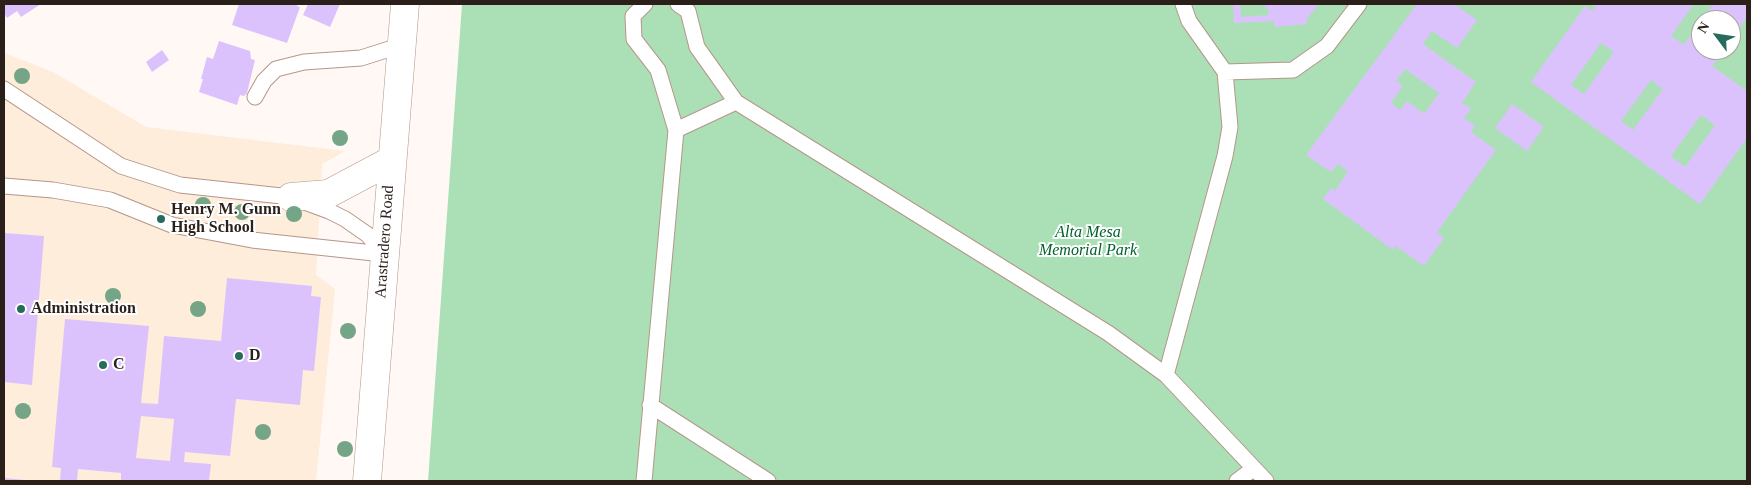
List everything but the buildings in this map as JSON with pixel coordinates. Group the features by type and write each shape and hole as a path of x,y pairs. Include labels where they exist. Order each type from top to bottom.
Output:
{"main road":[{"name":"Arastradero Road","path":"367,481 405,4"},
{"path":"291,197 328,194 392,160"}],"lane":[{"path":"644,481 676,130 658,70 634,39 633,16 646,4"},
{"path":"678,4 688,11 698,46 736,102 1108,333 1166,375 1266,481"},
{"path":"1166,375 1225,156 1230,127 1226,72 1189,21 1182,4"},
{"path":"1226,72 1293,70 1327,46 1360,4"},
{"path":"255,97 264,81 276,70 304,62 361,58 402,44"},
{"path":"4,89 121,166 180,185 291,197 330,211 345,219 368,235 384,254"},
{"path":"676,130 736,102"},
{"path":"4,186 53,190 110,200 172,225 252,240 384,254"},
{"path":"650,405 768,481"},
{"path":"1237,481 1253,469"}],"shaded area":[{"name":"Henry M. Gunn High School","path":"4,53 53,72 146,127 345,151 322,164 316,275 335,289 316,481 4,481"}],"green space":[{"name":"Alta Mesa Memorial Park","path":"462,4 1747,4 1747,481 428,481"}],"place":[{"name":"Henry M. Gunn High School","path":"161,219"},
{"name":"Administration","path":"21,309"},
{"name":"D","path":"239,356"},
{"name":"C","path":"103,365"}]}
